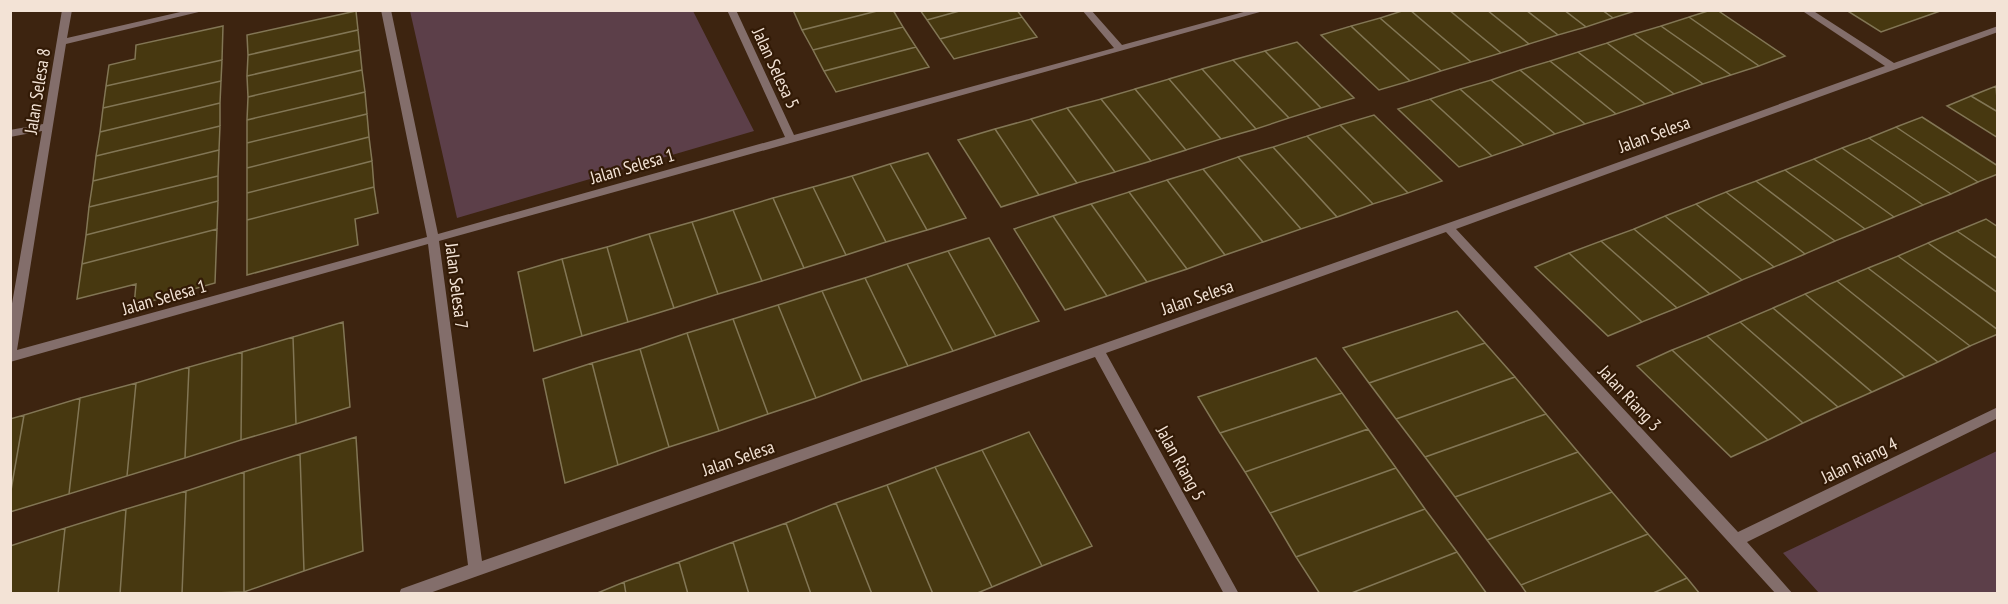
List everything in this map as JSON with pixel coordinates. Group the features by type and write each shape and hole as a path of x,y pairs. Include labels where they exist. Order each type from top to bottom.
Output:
{"street":[{"name":"Jalan Selesa 8","path":"10,356 67,10"},
{"path":"62,42 203,10"},
{"name":"Jalan Selesa 7","path":"386,10 433,239 476,569"},
{"name":"Jalan Selesa 5","path":"731,10 790,139"},
{"path":"1086,10 1120,49"},
{"name":"Jalan Selesa 1","path":"10,356 1263,10"},
{"path":"1805,10 1893,67"},
{"name":"Jalan Selesa","path":"406,594 1448,227 1998,29"},
{"path":"10,134 48,126"},
{"name":"Jalan Riang 3","path":"1448,227 1786,594"},
{"name":"Jalan Riang 5","path":"1098,350 1232,594"},
{"name":"Jalan Riang 4","path":"1737,540 1998,412"}],"shaded area":[{"path":"410,11 693,11 754,131 457,218"},
{"path":"1997,451 1997,593 1819,593 1783,553"}],"building":[{"path":"793,10 881,10 802,30"},
{"path":"881,10 893,10 903,27 813,50 802,30"},
{"path":"920,10 963,10 927,20"},
{"path":"963,10 1017,10 1022,17 940,39 927,20"},
{"path":"1410,10 1471,62 1441,71 1380,18"},
{"path":"1410,10 1449,10 1501,53 1471,62"},
{"path":"1449,10 1487,10 1529,44 1501,53"},
{"path":"1487,10 1526,10 1558,35 1529,44"},
{"path":"1526,10 1564,10 1586,27 1558,35"},
{"path":"1564,10 1602,10 1613,18 1586,27"},
{"path":"1602,10 1638,10 1613,18"},
{"path":"1717,10 1785,56 1759,66 1689,17"},
{"path":"1846,10 1943,10 1881,32"},
{"path":"356,11 358,30 248,55 247,35"},
{"path":"1022,17 1037,37 954,59 940,39"},
{"path":"1689,17 1759,66 1731,75 1661,26"},
{"path":"1380,18 1441,71 1410,81 1351,26"},
{"path":"223,26 222,60 106,86 109,65 135,59 136,45"},
{"path":"1351,26 1410,81 1379,90 1321,35"},
{"path":"1661,26 1731,75 1703,84 1634,34"},
{"path":"903,27 916,47 824,71 813,50"},
{"path":"358,30 360,50 247,76 248,55"},
{"path":"1634,34 1703,84 1674,94 1607,43"},
{"path":"1297,42 1354,98 1321,108 1265,51"},
{"path":"1607,43 1674,94 1645,104 1578,52"},
{"path":"916,47 929,67 836,92 824,71"},
{"path":"360,50 362,70 248,97 247,76"},
{"path":"1265,51 1321,108 1289,118 1233,60"},
{"path":"1578,52 1645,104 1616,114 1550,61"},
{"path":"222,60 221,81 103,108 106,86"},
{"path":"1233,60 1289,118 1256,129 1202,69"},
{"path":"1550,61 1616,114 1585,124 1520,70"},
{"path":"1202,69 1256,129 1221,139 1169,79"},
{"path":"362,70 365,92 247,120 248,97"},
{"path":"1520,70 1585,124 1555,134 1491,80"},
{"path":"1169,79 1221,139 1186,150 1135,89"},
{"path":"1491,80 1555,134 1524,145 1460,89"},
{"path":"221,81 220,103 100,132 103,108"},
{"path":"1996,86 1998,112 1971,96"},
{"path":"1135,89 1186,150 1151,161 1101,99"},
{"path":"1460,89 1524,145 1492,156 1430,99"},
{"path":"365,92 367,114 247,143 247,120"},
{"path":"1971,96 1998,112 1998,138 1947,106"},
{"path":"1101,99 1151,161 1115,172 1067,108"},
{"path":"1430,99 1492,156 1459,167 1398,109"},
{"path":"220,103 220,126 96,156 100,132"},
{"path":"1067,108 1115,172 1077,183 1031,119"},
{"path":"367,114 369,137 247,168 247,143"},
{"path":"1374,115 1442,181 1408,193 1340,125"},
{"path":"1922,117 1998,166 1998,174 1978,182 1896,127"},
{"path":"1031,119 1077,183 1039,195 995,129"},
{"path":"1340,125 1408,193 1373,204 1307,136"},
{"path":"220,126 219,150 93,181 96,156"},
{"path":"1896,127 1978,182 1951,194 1869,138"},
{"path":"995,129 1039,195 1001,207 958,140"},
{"path":"1307,136 1373,204 1337,217 1273,147"},
{"path":"369,137 372,161 247,193 247,168"},
{"path":"1869,138 1951,194 1923,205 1842,148"},
{"path":"1273,147 1337,217 1301,229 1238,157"},
{"path":"1842,148 1923,205 1894,217 1814,159"},
{"path":"219,150 218,176 89,207 93,181"},
{"path":"928,153 966,218 927,230 890,164"},
{"path":"1238,157 1301,229 1263,242 1203,169"},
{"path":"1814,159 1894,217 1865,229 1785,170"},
{"path":"372,161 374,187 247,220 247,193"},
{"path":"890,164 927,230 886,242 852,176"},
{"path":"1203,169 1263,242 1225,255 1167,180"},
{"path":"1785,170 1865,229 1835,241 1756,181"},
{"path":"218,176 218,201 86,235 89,207"},
{"path":"852,176 886,242 846,255 813,187"},
{"path":"1167,180 1225,255 1187,269 1129,192"},
{"path":"1756,181 1835,241 1805,254 1726,192"},
{"path":"374,187 378,213 355,219 358,245 247,275 247,220"},
{"path":"813,187 846,255 804,268 773,198"},
{"path":"1129,192 1187,269 1147,282 1091,204"},
{"path":"1726,192 1805,254 1774,267 1696,204"},
{"path":"773,198 804,268 762,281 733,210"},
{"path":"218,201 217,229 82,264 86,235"},
{"path":"1091,204 1147,282 1107,296 1053,216"},
{"path":"1696,204 1774,267 1742,280 1665,216"},
{"path":"733,210 762,281 718,294 692,222"},
{"path":"1053,216 1107,296 1065,310 1014,229"},
{"path":"1665,216 1742,280 1710,294 1634,229"},
{"path":"1986,219 1998,227 1998,259 1957,231"},
{"path":"692,222 718,294 674,308 649,234"},
{"path":"217,229 215,283 134,306 136,284 77,299 82,264"},
{"path":"1634,229 1710,294 1677,308 1601,241"},
{"path":"1957,231 1998,259 1998,293 1928,243"},
{"path":"649,234 674,308 628,322 607,247"},
{"path":"989,238 1039,321 996,336 948,251"},
{"path":"1601,241 1677,308 1642,322 1569,253"},
{"path":"1928,243 1998,293 1998,330 1898,256"},
{"path":"607,247 628,322 582,336 562,259"},
{"path":"948,251 996,336 953,351 907,264"},
{"path":"1569,253 1642,322 1608,336 1535,267"},
{"path":"1898,256 1998,330 1998,334 1970,346 1868,268"},
{"path":"562,259 582,336 534,351 518,272"},
{"path":"907,264 953,351 908,366 865,278"},
{"path":"1868,268 1970,346 1938,362 1837,281"},
{"path":"865,278 908,366 862,381 822,291"},
{"path":"1837,281 1938,362 1905,377 1805,294"},
{"path":"822,291 862,381 816,398 778,305"},
{"path":"1805,294 1905,377 1872,392 1773,308"},
{"path":"778,305 816,398 768,414 733,319"},
{"path":"1773,308 1872,392 1838,407 1740,322"},
{"path":"1457,311 1485,343 1369,383 1343,348"},
{"path":"733,319 768,414 719,431 687,333"},
{"path":"343,322 350,407 296,424 293,337"},
{"path":"1740,322 1838,407 1803,423 1707,336"},
{"path":"687,333 719,431 669,447 640,349"},
{"path":"1707,336 1803,423 1768,440 1672,350"},
{"path":"293,337 296,424 241,440 242,352"},
{"path":"1485,343 1515,377 1396,419 1369,383"},
{"path":"640,349 669,447 618,465 592,363"},
{"path":"1672,350 1768,440 1731,457 1637,366"},
{"path":"242,352 241,440 185,458 189,367"},
{"path":"1316,358 1342,393 1220,433 1198,397"},
{"path":"592,363 618,465 565,483 543,379"},
{"path":"189,367 185,458 127,476 136,383"},
{"path":"1515,377 1546,414 1425,457 1396,419"},
{"path":"136,383 127,476 69,494 80,398"},
{"path":"1342,393 1368,429 1245,472 1220,433"},
{"path":"80,398 69,494 10,512 10,496 24,415"},
{"path":"1546,414 1578,452 1455,497 1425,457"},
{"path":"24,415 10,496 10,419"},
{"path":"1368,429 1396,468 1270,513 1245,472"},
{"path":"1029,432 1092,546 1042,566 982,450"},
{"path":"356,437 363,551 304,571 300,454"},
{"path":"982,450 1042,566 992,587 935,467"},
{"path":"1578,452 1612,492 1487,540 1455,497"},
{"path":"300,454 304,571 244,592 244,472"},
{"path":"935,467 992,587 975,594 933,594 887,485"},
{"path":"1396,468 1425,509 1296,557 1270,513"},
{"path":"244,472 244,592 182,594 186,491"},
{"path":"887,485 933,594 872,594 836,503"},
{"path":"186,491 182,594 120,594 126,509"},
{"path":"1612,492 1648,534 1521,585 1487,540"},
{"path":"836,503 872,594 811,594 786,523"},
{"path":"126,509 120,594 58,594 65,528"},
{"path":"1425,509 1457,552 1349,594 1320,594 1296,557"},
{"path":"786,523 811,594 749,594 733,542"},
{"path":"65,528 58,594 10,594 10,546"},
{"path":"1648,534 1687,578 1651,594 1527,594 1521,585"},
{"path":"733,542 749,594 688,594 679,562"},
{"path":"1457,552 1487,594 1349,594"},
{"path":"679,562 688,594 626,594 624,582"},
{"path":"1687,578 1700,594 1651,594"},
{"path":"624,582 626,594 595,594"}]}
